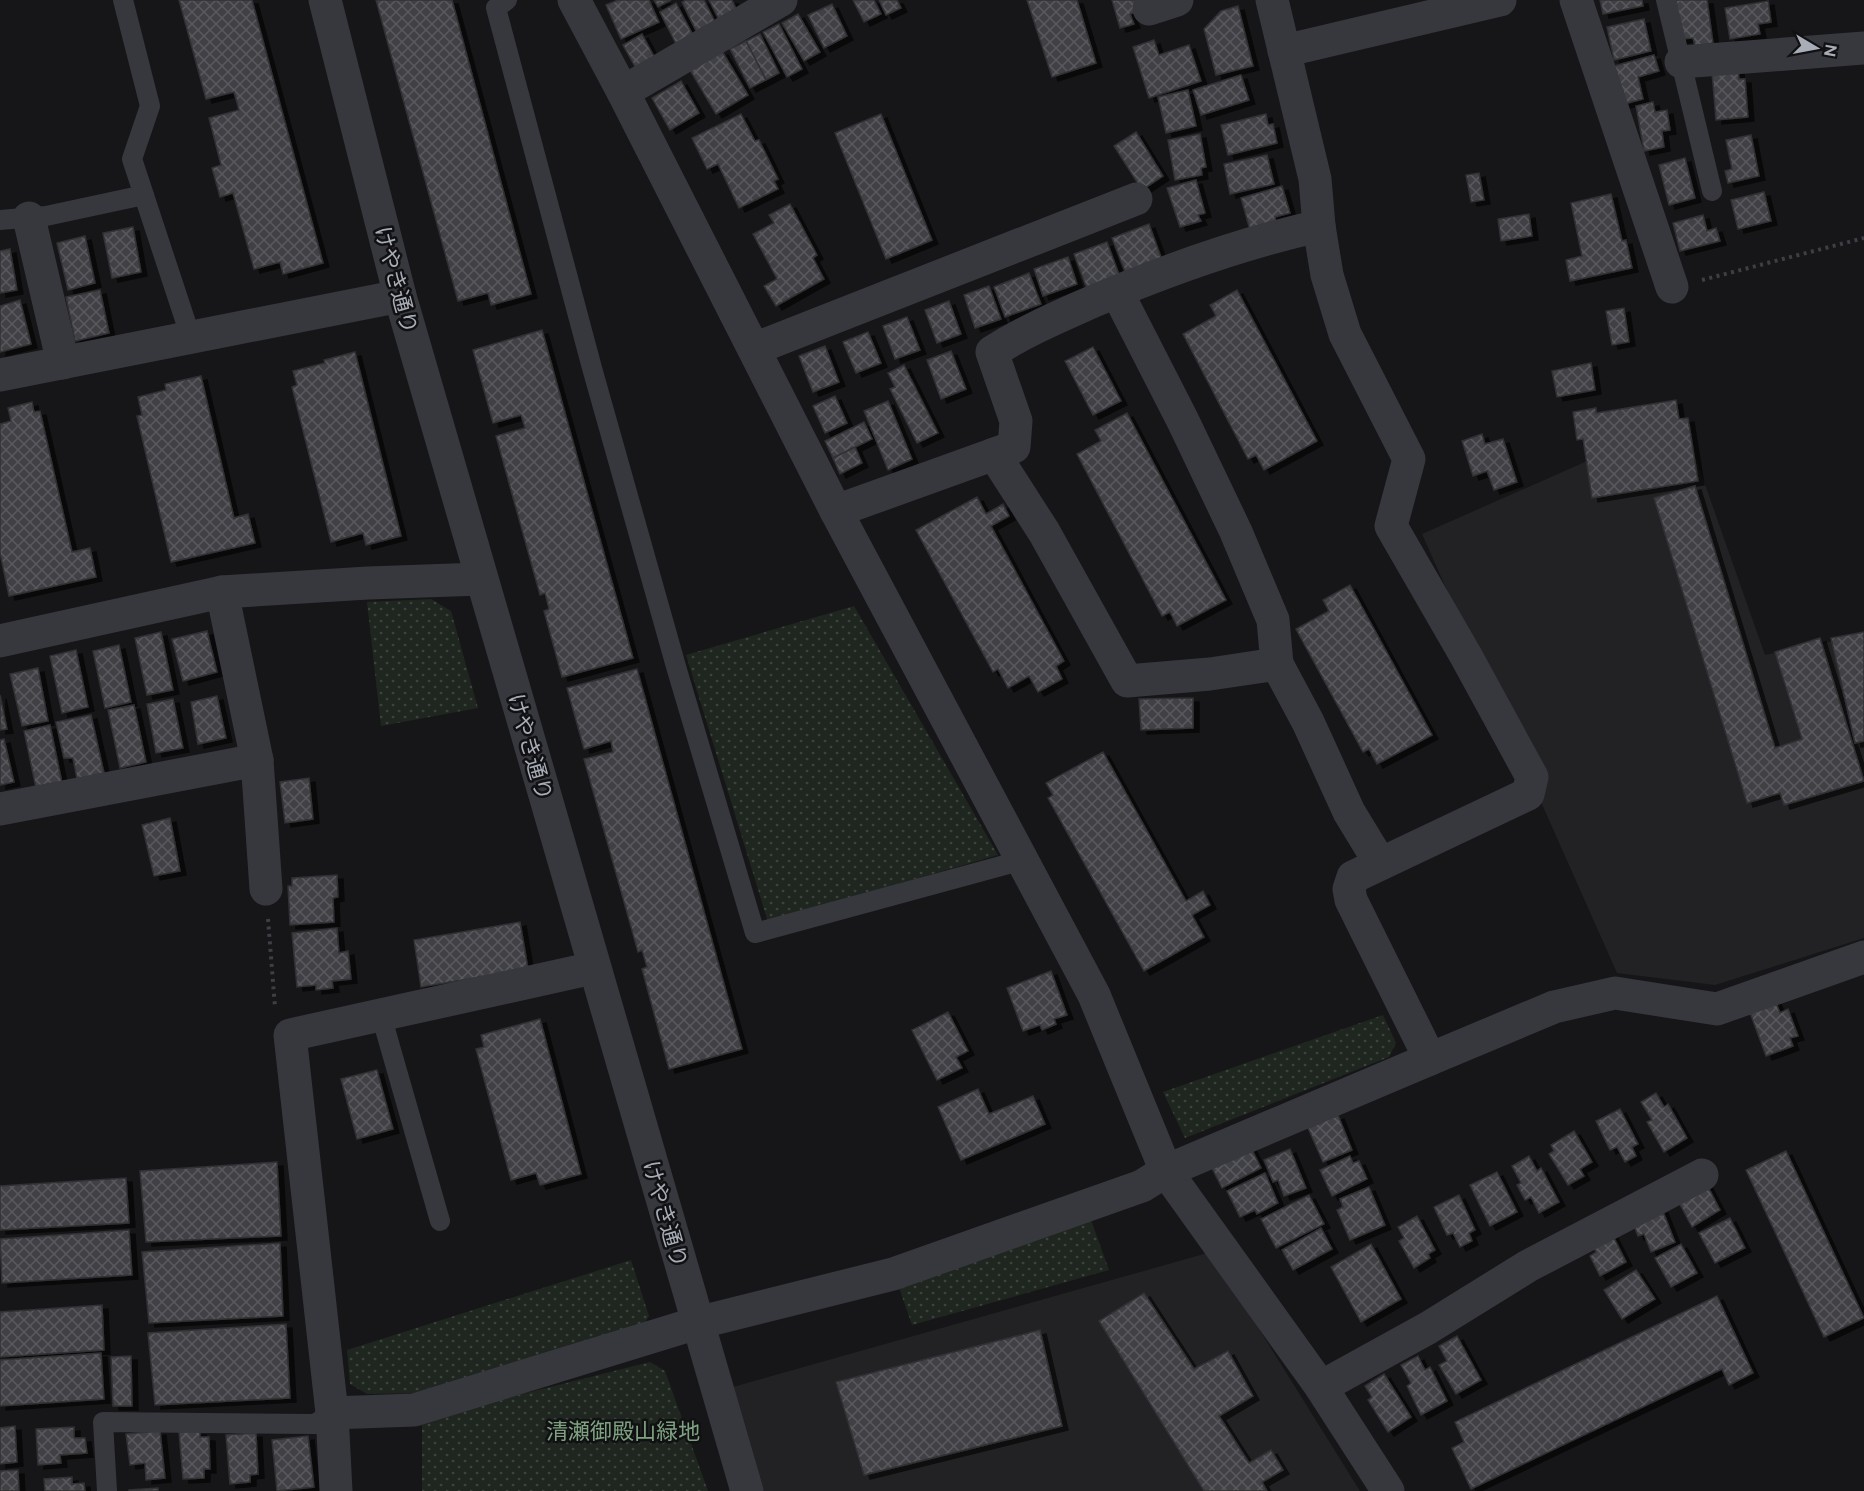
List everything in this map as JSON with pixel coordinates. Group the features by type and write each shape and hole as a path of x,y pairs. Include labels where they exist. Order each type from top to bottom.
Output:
{"street":[{"name":"けやき通り","path":"325,0 400,296 593,968 747,1491"},
{"path":"574,0 836,511 1094,995 1166,1171 1321,1387 1388,1491"},
{"path":"623,92 781,0"},
{"path":"1272,0 1315,179 1319,226 1327,275 1345,334 1409,459 1391,526 1532,777 1528,794 1353,877 1349,889 1351,900 1430,1059"},
{"path":"1284,51 1500,0"},
{"path":"1576,0 1672,287"},
{"path":"1681,62 1864,48"},
{"path":"754,349 1136,199"},
{"path":"14,219 63,363"},
{"path":"836,511 1014,447 1016,421 992,352 1022,333 1117,292 1269,237 1319,226"},
{"path":"1117,292 1184,422 1236,532 1273,620 1277,664 1308,722 1349,812 1380,863"},
{"path":"0,375 400,296"},
{"path":"994,454 1044,532 1127,681 1210,674 1277,664"},
{"path":"0,641 222,592 481,579"},
{"path":"222,592 257,760 266,889"},
{"path":"0,809 257,760"},
{"path":"332,1413 414,1410 697,1323 893,1275 1142,1186 1166,1171 1554,1007 1615,993 1717,1009 1864,957"},
{"path":"336,1491 332,1413 290,1035 593,968"},
{"path":"1321,1387 1428,1328 1528,1266 1702,1174"}],"lane":[{"path":"123,0 150,106 132,159 191,338"},
{"path":"507,0 496,8 580,323 677,669 755,933 1023,860"},
{"path":"1666,0 1712,191"},
{"path":"14,219 46,216 144,195"},
{"path":"381,1015 440,1221"},
{"path":"107,1491 103,1422 315,1424 332,1413"}],"path":[{"path":"1672,287 1864,238"},
{"path":"266,889 275,1016 290,1035"}],"shaded area":[{"path":"1682,419 1765,655 1864,635 1864,938 1715,985 1617,973 1422,534"},
{"path":"1211,1252 1360,1491 757,1491 726,1389"}],"green space":[{"path":"431,599 451,611 478,708 381,726 367,602"},
{"path":"854,606 998,855 768,922 686,655"},
{"path":"1383,1015 1396,1043 1389,1057 1185,1138 1163,1092"},
{"path":"1088,1212 1109,1270 912,1325 895,1276"},
{"path":"631,1260 649,1316 639,1333 413,1393 367,1394 350,1384 347,1350"},
{"name":"清瀬御殿山緑地","path":"650,1362 665,1371 708,1491 422,1491 422,1419"}],"building":[{"path":"179,0 252,0 323,263 283,274 280,262 254,269 233,193 220,197 212,168 221,165 209,118 239,110 234,92 206,99"},
{"path":"376,0 452,0 531,294 491,305 488,293 458,301"},
{"path":"618,0 649,0 659,22 621,39 606,5"},
{"path":"654,0 671,0 658,7"},
{"path":"704,0 718,28 699,37 682,2"},
{"path":"709,0 732,0 737,11 719,20"},
{"path":"853,0 874,0 881,14 864,22"},
{"path":"879,0 897,0 901,8 886,15"},
{"path":"1027,0 1077,0 1096,63 1052,77"},
{"path":"1112,0 1136,0 1140,11 1130,14 1134,24 1120,28"},
{"path":"1600,0 1642,0 1643,6 1603,14"},
{"path":"1676,0 1707,0 1713,43 1695,46 1693,38 1681,39"},
{"path":"1768,1 1771,22 1758,24 1760,34 1730,39 1725,8"},
{"path":"676,3 695,39 678,48 660,12"},
{"path":"832,4 847,36 824,48 808,15"},
{"path":"1238,6 1253,66 1216,75 1204,29 1221,11"},
{"path":"798,14 820,52 804,61 782,23"},
{"path":"1644,19 1651,51 1614,60 1607,27"},
{"path":"779,24 802,69 787,77 763,32"},
{"path":"642,34 657,62 638,72 623,45"},
{"path":"760,34 779,73 766,80 746,41"},
{"path":"1154,40 1159,55 1189,45 1201,81 1149,98 1133,47"},
{"path":"746,41 766,80 750,88 730,49"},
{"path":"722,51 748,95 716,114 690,70"},
{"path":"1654,55 1659,71 1638,77 1643,99 1624,104 1614,66"},
{"path":"1738,70 1739,79 1745,79 1748,117 1716,120 1712,72"},
{"path":"1241,75 1249,100 1201,115 1193,90"},
{"path":"681,81 699,113 670,130 652,98"},
{"path":"1188,90 1196,126 1166,133 1158,97"},
{"path":"1653,102 1655,112 1667,110 1670,130 1662,131 1664,147 1644,151 1636,106"},
{"path":"741,114 755,141 759,140 778,179 774,181 778,189 739,208 718,164 707,169 692,138"},
{"path":"881,114 932,240 886,259 835,133"},
{"path":"1266,114 1268,125 1273,124 1277,143 1228,155 1221,125"},
{"path":"1136,132 1163,176 1142,190 1114,146"},
{"path":"1200,134 1206,167 1201,168 1202,175 1175,180 1168,140"},
{"path":"1751,135 1759,176 1728,183 1725,171 1732,169 1726,140"},
{"path":"1267,155 1274,184 1230,194 1224,164"},
{"path":"1685,158 1695,198 1669,205 1659,165"},
{"path":"1479,173 1484,200 1471,202 1466,175"},
{"path":"1196,180 1205,213 1198,215 1201,221 1180,227 1167,188"},
{"path":"1282,186 1290,213 1275,217 1276,223 1250,230 1241,198"},
{"path":"1764,192 1771,221 1738,229 1731,200"},
{"path":"1611,194 1622,241 1626,240 1632,268 1570,281 1566,260 1582,256 1571,203"},
{"path":"790,204 817,255 813,258 824,279 776,306 764,286 777,279 753,234 774,223 769,215"},
{"path":"1529,214 1532,236 1501,241 1498,219"},
{"path":"1703,215 1707,231 1716,228 1720,241 1680,251 1673,223"},
{"path":"1149,224 1162,260 1126,274 1112,238"},
{"path":"133,227 141,272 112,278 103,233"},
{"path":"85,236 95,283 68,290 57,243"},
{"path":"1107,242 1120,277 1087,289 1074,254"},
{"path":"10,249 17,290 0,293 0,251"},
{"path":"1068,257 1077,284 1043,296 1034,269"},
{"path":"1029,273 1041,304 1005,317 994,287"},
{"path":"989,286 1001,319 975,328 964,295"},
{"path":"100,290 109,333 75,341 66,297"},
{"path":"1237,290 1317,441 1264,470 1256,455 1248,459 1183,334 1216,316 1210,305"},
{"path":"20,300 31,344 0,352 0,306"},
{"path":"949,301 961,334 937,343 925,310"},
{"path":"1624,308 1629,342 1612,345 1606,311"},
{"path":"907,317 920,350 895,359 883,326"},
{"path":"542,330 633,658 562,677 544,611 549,609 545,593 540,595 496,436 525,428 521,415 493,423 473,350"},
{"path":"868,332 881,363 856,373 843,342"},
{"path":"825,346 839,382 813,392 799,356"},
{"path":"1093,347 1121,401 1093,415 1065,361"},
{"path":"951,351 966,389 941,399 927,360"},
{"path":"355,352 401,536 366,545 363,533 331,542 292,387 297,385 293,371"},
{"path":"1591,363 1595,390 1557,397 1552,371"},
{"path":"904,365 938,433 917,443 890,389 895,387 888,373"},
{"path":"201,376 234,518 248,514 255,543 171,562 137,416 142,415 138,397 166,390 165,384"},
{"path":"835,396 847,423 825,433 813,406"},
{"path":"1676,400 1679,419 1688,418 1698,481 1592,498 1583,439 1577,440 1573,412 1596,408 1596,413"},
{"path":"888,401 912,459 888,470 864,411"},
{"path":"32,402 34,412 40,411 72,552 90,548 96,577 9,596 0,553 0,424 11,421 8,408"},
{"path":"1127,413 1226,600 1177,626 1170,612 1162,616 1077,454 1101,441 1095,430"},
{"path":"864,422 872,439 833,458 825,441"},
{"path":"1482,434 1485,444 1503,439 1517,482 1494,490 1487,471 1473,476 1462,441"},
{"path":"855,447 862,463 840,474 833,458"},
{"path":"1695,486 1775,748 1802,739 1775,652 1820,638 1864,781 1784,805 1780,793 1747,803 1654,498"},
{"path":"977,497 986,514 1003,504 1009,516 991,526 1064,661 1056,666 1062,679 1038,692 1029,676 1008,688 998,669 993,672 916,530"},
{"path":"1350,585 1432,735 1377,764 1369,749 1363,752 1296,629 1329,611 1323,600"},
{"path":"207,631 217,672 183,681 172,639"},
{"path":"161,632 173,690 147,695 135,638"},
{"path":"1864,632 1864,741 1855,743 1831,638"},
{"path":"119,645 131,702 105,708 93,651"},
{"path":"76,650 88,707 62,713 50,656"},
{"path":"38,668 48,721 22,726 10,674"},
{"path":"637,669 742,1049 669,1069 642,969 647,967 642,950 638,952 584,759 613,752 611,741 584,749 567,688"},
{"path":"0,695 7,729 0,730"},
{"path":"217,696 226,738 198,744 191,702"},
{"path":"1193,698 1193,728 1141,730 1139,699"},
{"path":"173,699 183,748 156,753 147,704"},
{"path":"134,705 146,762 120,768 108,710"},
{"path":"91,715 104,773 77,779 73,758 64,758 56,722"},
{"path":"50,725 62,783 36,788 24,731"},
{"path":"4,739 14,782 0,785 0,740"},
{"path":"1103,752 1186,901 1203,891 1210,905 1192,915 1204,937 1144,971 1048,798 1053,795 1046,783"},
{"path":"309,778 313,819 285,823 280,782"},
{"path":"170,818 180,871 154,876 142,825"},
{"path":"337,875 338,897 333,898 334,922 290,925 288,886 292,886 292,878"},
{"path":"520,922 528,969 421,987 414,940"},
{"path":"337,928 339,953 348,951 351,979 332,981 333,988 316,990 316,985 297,987 292,933"},
{"path":"1051,971 1067,1015 1054,1019 1056,1024 1042,1030 1040,1025 1023,1031 1007,988"},
{"path":"1775,1000 1780,1013 1788,1009 1798,1036 1790,1038 1793,1046 1766,1056 1749,1010"},
{"path":"948,1012 968,1051 956,1057 962,1068 937,1080 912,1030"},
{"path":"540,1019 581,1174 540,1185 536,1173 511,1180 476,1049 484,1047 481,1035"},
{"path":"377,1070 393,1129 357,1139 341,1079"},
{"path":"978,1089 989,1114 1033,1096 1045,1124 961,1160 938,1107"},
{"path":"1656,1093 1664,1107 1668,1104 1687,1138 1664,1152 1647,1122 1652,1120 1641,1102"},
{"path":"1620,1109 1638,1144 1632,1147 1636,1156 1625,1162 1617,1147 1610,1150 1596,1121"},
{"path":"1338,1115 1352,1150 1323,1162 1308,1128"},
{"path":"1574,1131 1592,1162 1580,1169 1584,1176 1568,1185 1549,1154 1554,1151 1551,1145"},
{"path":"1250,1146 1261,1168 1222,1188 1211,1166"},
{"path":"1290,1149 1306,1188 1284,1196 1278,1180 1273,1182 1264,1160"},
{"path":"1786,1151 1864,1318 1824,1337 1746,1170"},
{"path":"1350,1156 1353,1163 1359,1161 1367,1179 1332,1196 1320,1170"},
{"path":"1529,1156 1537,1171 1541,1168 1559,1202 1539,1213 1531,1197 1525,1200 1517,1185 1521,1183 1512,1166"},
{"path":"277,1162 281,1236 146,1242 140,1171"},
{"path":"1497,1172 1517,1212 1490,1226 1470,1185"},
{"path":"1265,1173 1278,1203 1257,1214 1255,1210 1240,1217 1227,1191"},
{"path":"126,1178 129,1223 0,1230 0,1186"},
{"path":"1705,1181 1720,1210 1692,1227 1676,1197"},
{"path":"1369,1187 1385,1225 1350,1240 1337,1210 1343,1207 1340,1199"},
{"path":"1309,1195 1324,1224 1276,1248 1261,1219"},
{"path":"1459,1195 1475,1230 1469,1233 1472,1241 1460,1247 1453,1233 1447,1235 1434,1207"},
{"path":"1662,1209 1675,1242 1651,1252 1644,1234 1638,1236 1632,1220"},
{"path":"1417,1216 1435,1250 1428,1254 1430,1258 1414,1268 1399,1241 1404,1238 1398,1227"},
{"path":"1730,1218 1745,1248 1715,1263 1699,1233"},
{"path":"1321,1228 1332,1249 1293,1270 1282,1250"},
{"path":"129,1230 132,1275 2,1283 0,1239"},
{"path":"1610,1230 1626,1262 1600,1276 1590,1256 1596,1252 1590,1240"},
{"path":"280,1243 283,1316 149,1323 142,1252"},
{"path":"1371,1244 1401,1299 1361,1322 1331,1267"},
{"path":"1681,1244 1697,1273 1671,1287 1655,1258"},
{"path":"1636,1270 1655,1299 1622,1319 1604,1290"},
{"path":"1144,1293 1194,1369 1228,1351 1253,1396 1219,1416 1249,1463 1271,1450 1283,1470 1262,1482 1267,1491 1204,1491 1099,1321"},
{"path":"1717,1296 1753,1373 1729,1385 1722,1369 1471,1489 1452,1448 1464,1442 1455,1422"},
{"path":"102,1305 104,1350 0,1357 0,1312"},
{"path":"286,1324 290,1398 155,1405 148,1333"},
{"path":"1040,1330 1062,1426 864,1475 836,1382"},
{"path":"1457,1336 1481,1380 1456,1394 1439,1365 1447,1361 1439,1346"},
{"path":"101,1353 104,1399 0,1406 0,1360"},
{"path":"131,1356 132,1406 113,1406 111,1357"},
{"path":"1418,1356 1425,1370 1430,1367 1447,1401 1421,1415 1407,1386 1411,1383 1401,1365"},
{"path":"1384,1374 1411,1417 1388,1432 1368,1400 1372,1397 1365,1386"},
{"path":"15,1426 17,1462 0,1464 0,1428"},
{"path":"74,1427 74,1438 85,1438 87,1453 60,1455 61,1463 38,1465 36,1429"},
{"path":"160,1431 165,1478 146,1480 145,1463 130,1465 126,1434"},
{"path":"200,1431 200,1437 209,1437 210,1469 204,1469 204,1478 183,1479 179,1432"},
{"path":"256,1433 258,1474 250,1475 250,1482 230,1484 226,1435"},
{"path":"308,1436 314,1487 277,1491 272,1440"},
{"path":"18,1470 19,1491 0,1491 0,1471"},
{"path":"72,1477 72,1484 84,1483 85,1491 45,1491 44,1479"},
{"path":"158,1488 158,1491 129,1491 129,1490"}]}
